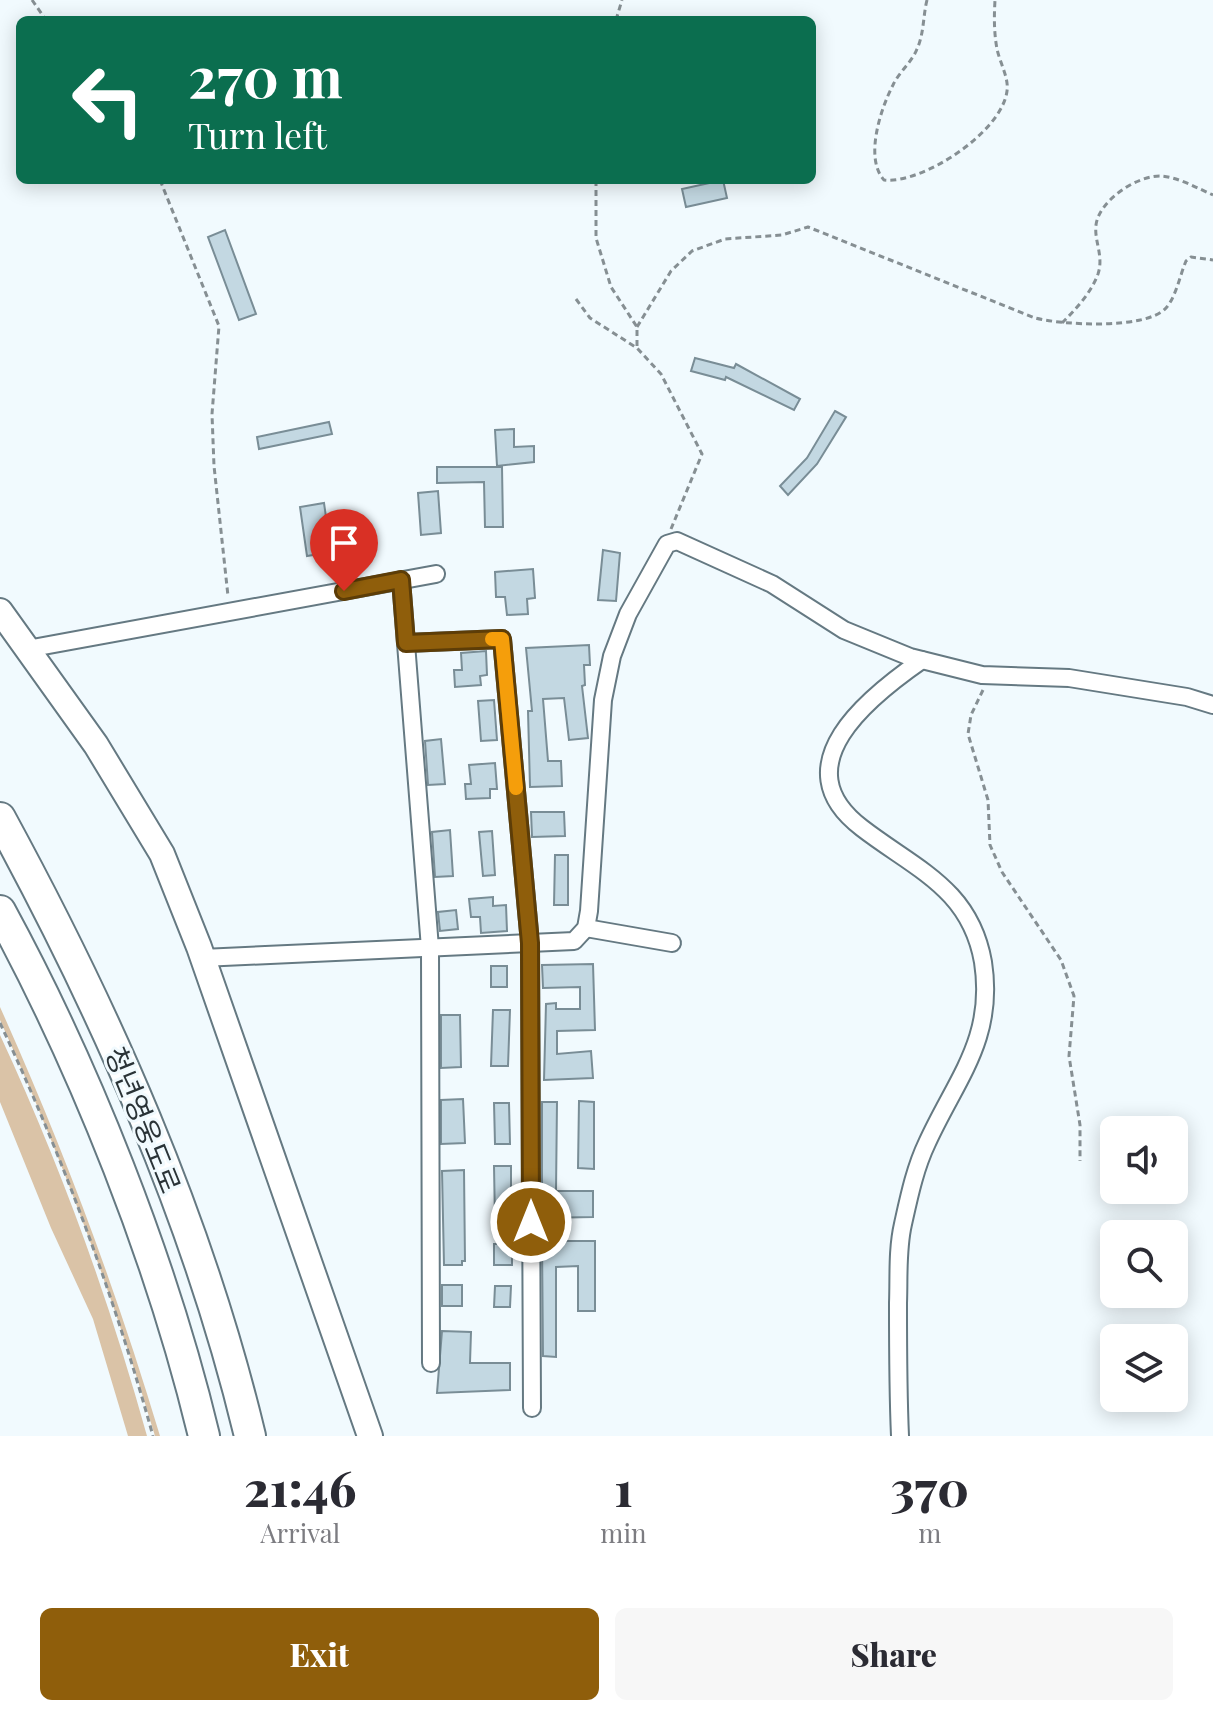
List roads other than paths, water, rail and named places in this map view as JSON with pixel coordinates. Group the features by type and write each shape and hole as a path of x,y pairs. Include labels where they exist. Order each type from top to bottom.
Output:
{"highway":[{"name":"청년영웅도로","path":"0,818 64,937 113,1042 162,1163 207,1289 250,1436"},
{"name":"청년영웅도로","path":"0,911 72,1060 121,1179 166,1303 204,1436"}],"main road":[{"path":"0,611 143,820 177,888 370,1436"}],"street":[{"path":"202,958 574,941 586,928 603,700 612,656 628,614 667,544 677,541 772,584 844,630 922,660 988,675 1069,678 1187,697 1213,705"},
{"path":"27,649 436,574"},
{"path":"401,580 430,948 431,1363"},
{"path":"406,643 502,639 530,943 532,1408"},
{"path":"889,681 894,665 890,650"},
{"path":"900,1436 898,1299 902,1227 927,1143 976,1049 985,1010 985,987 979,942 959,906 928,874 862,828 836,799 831,769 838,737 859,709 889,681 922,660"},
{"path":"586,928 672,943"}]}
